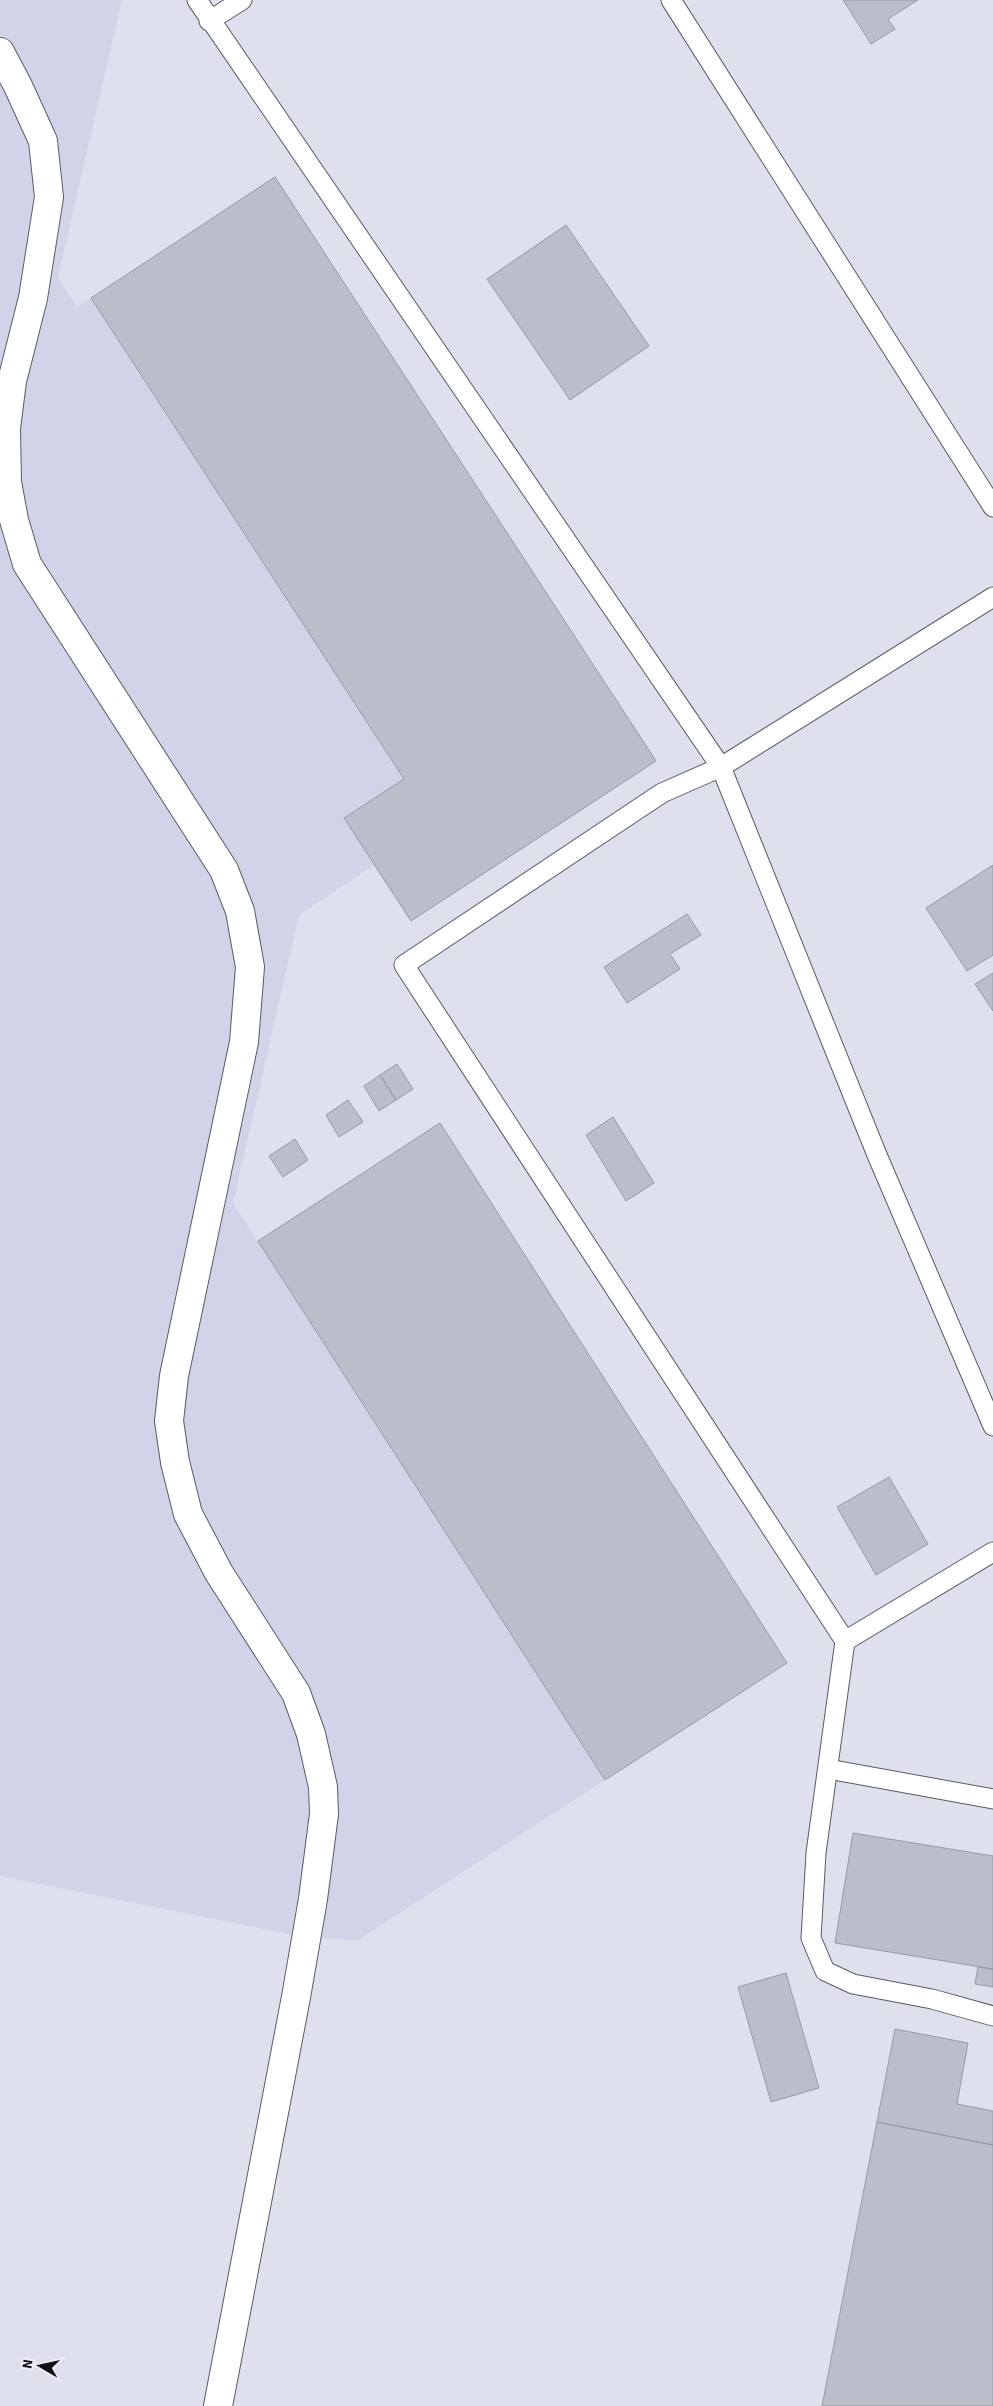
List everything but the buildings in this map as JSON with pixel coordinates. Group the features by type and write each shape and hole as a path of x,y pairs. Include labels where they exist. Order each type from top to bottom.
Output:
{"street":[{"path":"0,52 43,141 49,196 33,298 12,381 6,428 7,482 14,520 27,564 224,870 240,911 250,967 244,1042 174,1376 169,1421 175,1462 188,1514 219,1574 296,1693 311,1734 323,1787 324,1814 313,1900 296,1997 218,2406"}],"lane":[{"path":"197,0 721,767 877,1156 993,1426"},
{"path":"209,20 242,0"},
{"path":"671,0 993,507"},
{"path":"993,597 721,767 662,793 404,965 845,1641 816,1853 811,1938 825,1971 853,1984 932,1999 993,2016"},
{"path":"845,1641 993,1552"},
{"path":"828,1769 993,1798"}],"shaded area":[{"path":"0,0 122,0 58,277 77,307 91,298 404,779 344,818 374,865 299,915 233,1203 605,1780 358,1940 309,1938 0,1876"}]}
